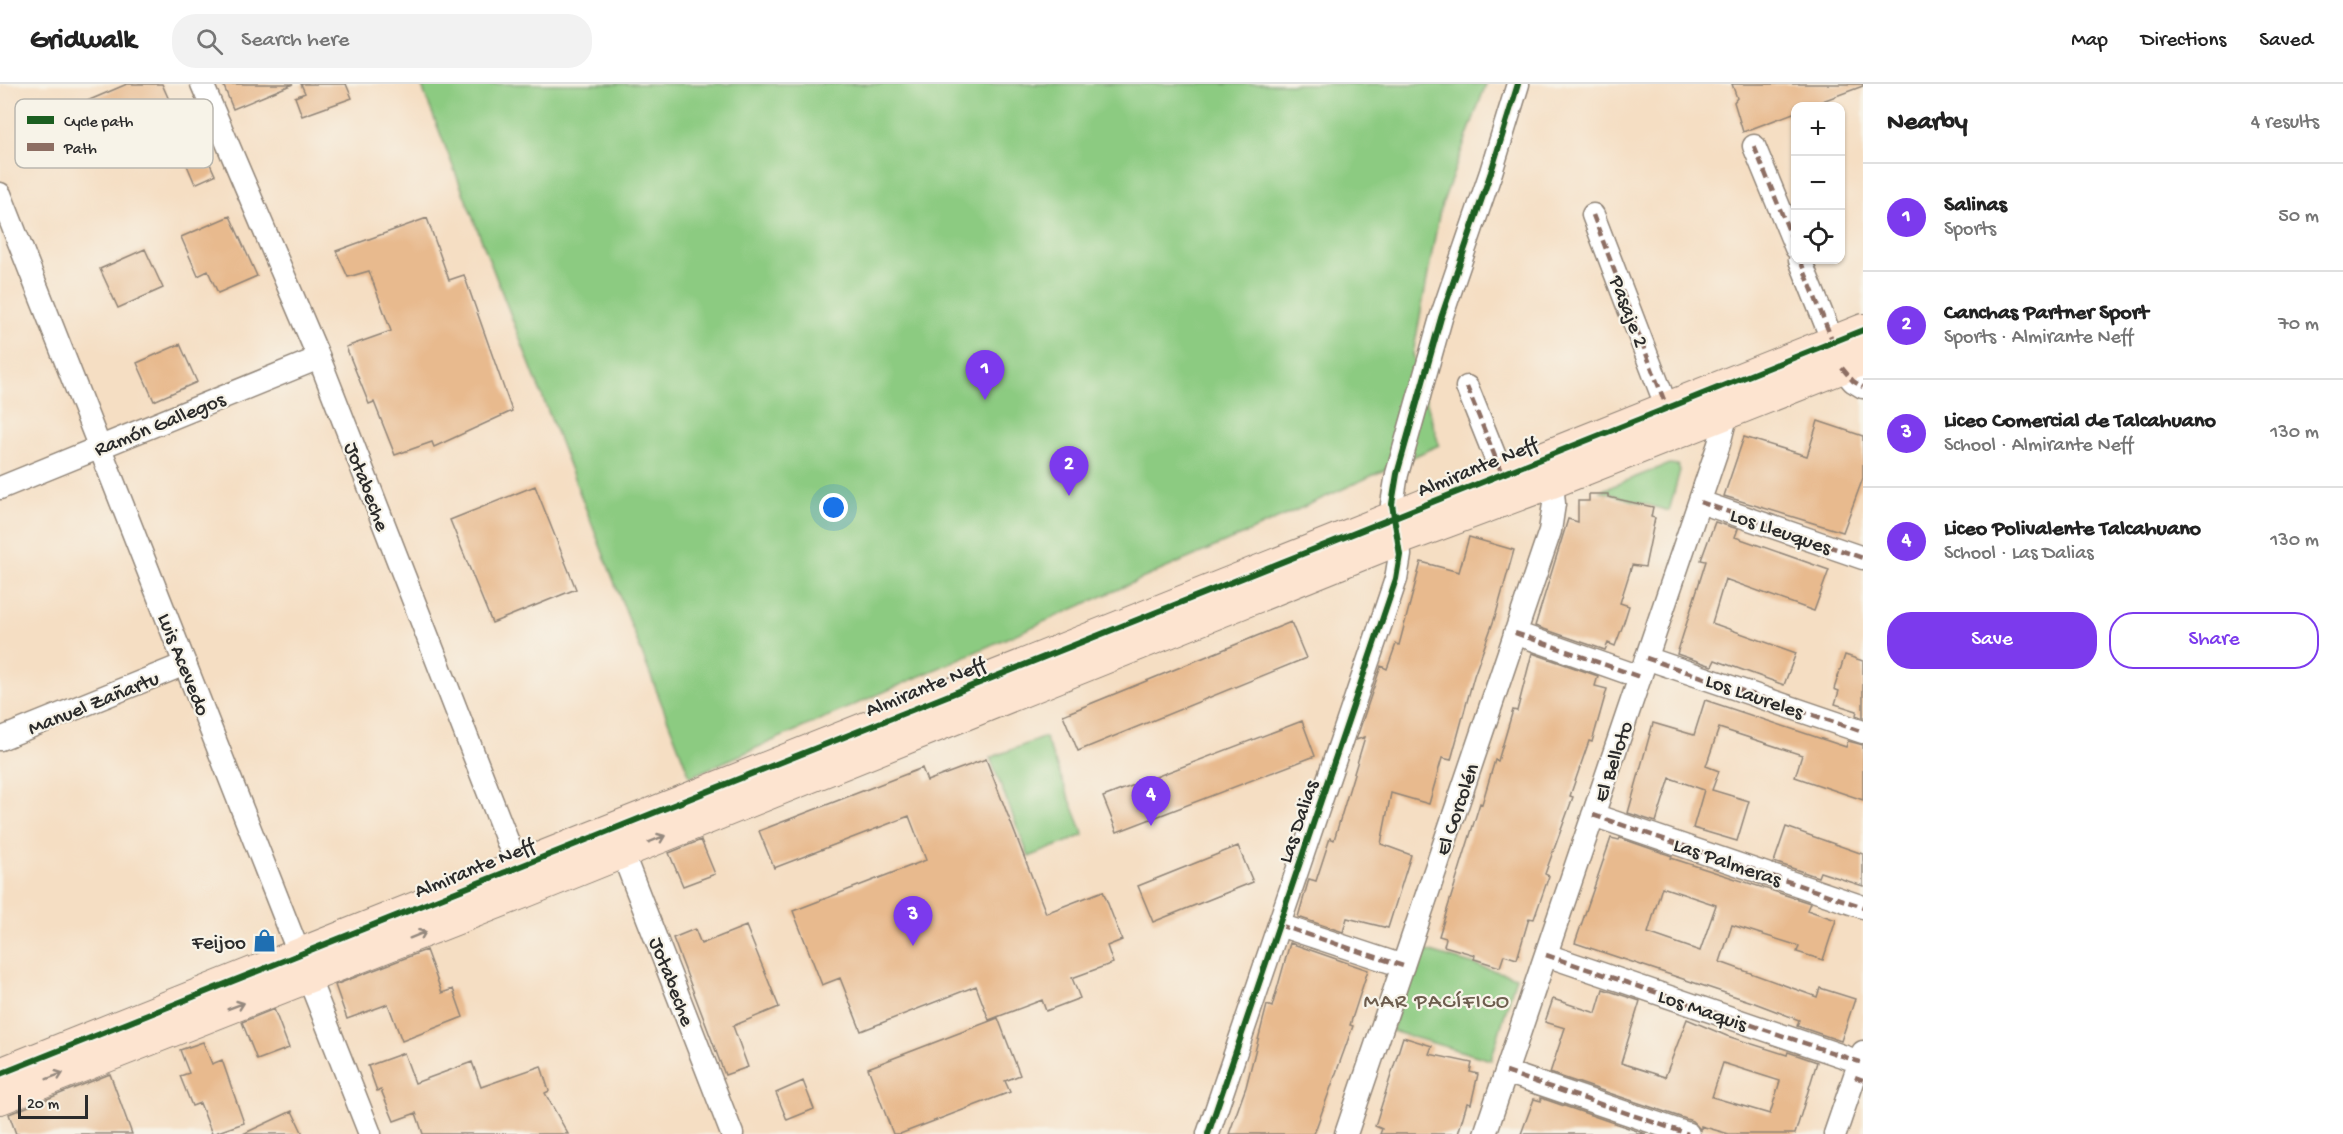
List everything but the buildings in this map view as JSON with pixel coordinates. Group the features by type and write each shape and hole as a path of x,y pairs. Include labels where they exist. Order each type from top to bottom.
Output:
{"street":[{"name":"Jotabeche","path":"202,84 208,99"},
{"name":"Las Dalias","path":"1208,1134 1396,579 1400,555 1393,491 1418,396 1518,84"},
{"name":"Jotabeche","path":"213,110 319,358 522,879"},
{"path":"1754,146 1791,236"},
{"name":"Luis Acevedo","path":"0,194 370,1134"},
{"name":"Pasaje 2","path":"1593,215 1667,408"},
{"path":"1802,264 1850,364"},
{"name":"Almirante Neff","path":"1397,528 1502,474 1667,408 1723,400 1850,364 1863,330"},
{"name":"Ramón Gallegos","path":"0,488 319,358"},
{"path":"1467,387 1502,474"},
{"name":"Almirante Neff","path":"0,1098 305,966 1397,528 1552,482 1723,400"},
{"name":"El Belloto","path":"1485,1134 1719,444 1723,400"},
{"name":"El Corcolén","path":"1346,1134 1550,531 1554,504 1552,482"},
{"name":"Los Lleuques","path":"1700,502 1863,558"},
{"name":"Los Laureles","path":"1515,633 1643,667 1863,732"},
{"name":"Manuel Zañartu","path":"0,739 185,664"},
{"name":"Las Palmeras","path":"1593,815 1863,907"},
{"name":"Jotabeche","path":"617,841 732,1134"},
{"path":"1279,925 1403,966"},
{"name":"Los Maquis","path":"1546,956 1860,1068"},
{"name":"Almirante Neff","path":"0,1074 305,966"},
{"path":"1835,1134 1860,1068"},
{"path":"1506,1072 1688,1134"}],"green space":[{"path":"421,84 1486,84 1440,210 1413,354 1439,445 1251,531 690,777"},
{"path":"1669,464 1677,465 1680,470 1669,511 1600,491"},
{"path":"1045,737 1084,835 1029,857 990,758"},
{"path":"1417,948 1516,977 1491,1060 1392,1031"}],"marked path":[{"path":"1754,146 1791,236"},
{"path":"1593,215 1667,408"},
{"path":"1802,264 1833,342"},
{"path":"1842,368 1853,381 1863,387"},
{"path":"1467,387 1502,474"},
{"path":"1700,502 1863,558"},
{"path":"1515,633 1640,677"},
{"path":"1646,658 1863,732"},
{"path":"1593,815 1863,907"},
{"path":"1279,925 1403,966"},
{"path":"1546,955 1860,1062"},
{"path":"1506,1072 1688,1134"},
{"path":"1855,1077 1863,1080"}],"cycle path":[{"path":"1208,1134 1396,579 1400,555 1392,504 1397,474 1441,318 1491,172 1518,84"},
{"path":"0,1074 1863,330"}],"place":[{"name":"Salinas","path":"985,400"},
{"name":"Canchas Partner Sport","path":"1069,496"},
{"name":"Liceo Polivalente Talcahuano","path":"1151,826"},
{"name":"Feijoo","path":"264,941"},
{"name":"Liceo Comercial de Talcahuano","path":"913,946"}],"district":[{"name":"MAR PACÍFICO","path":"1437,999"}]}
